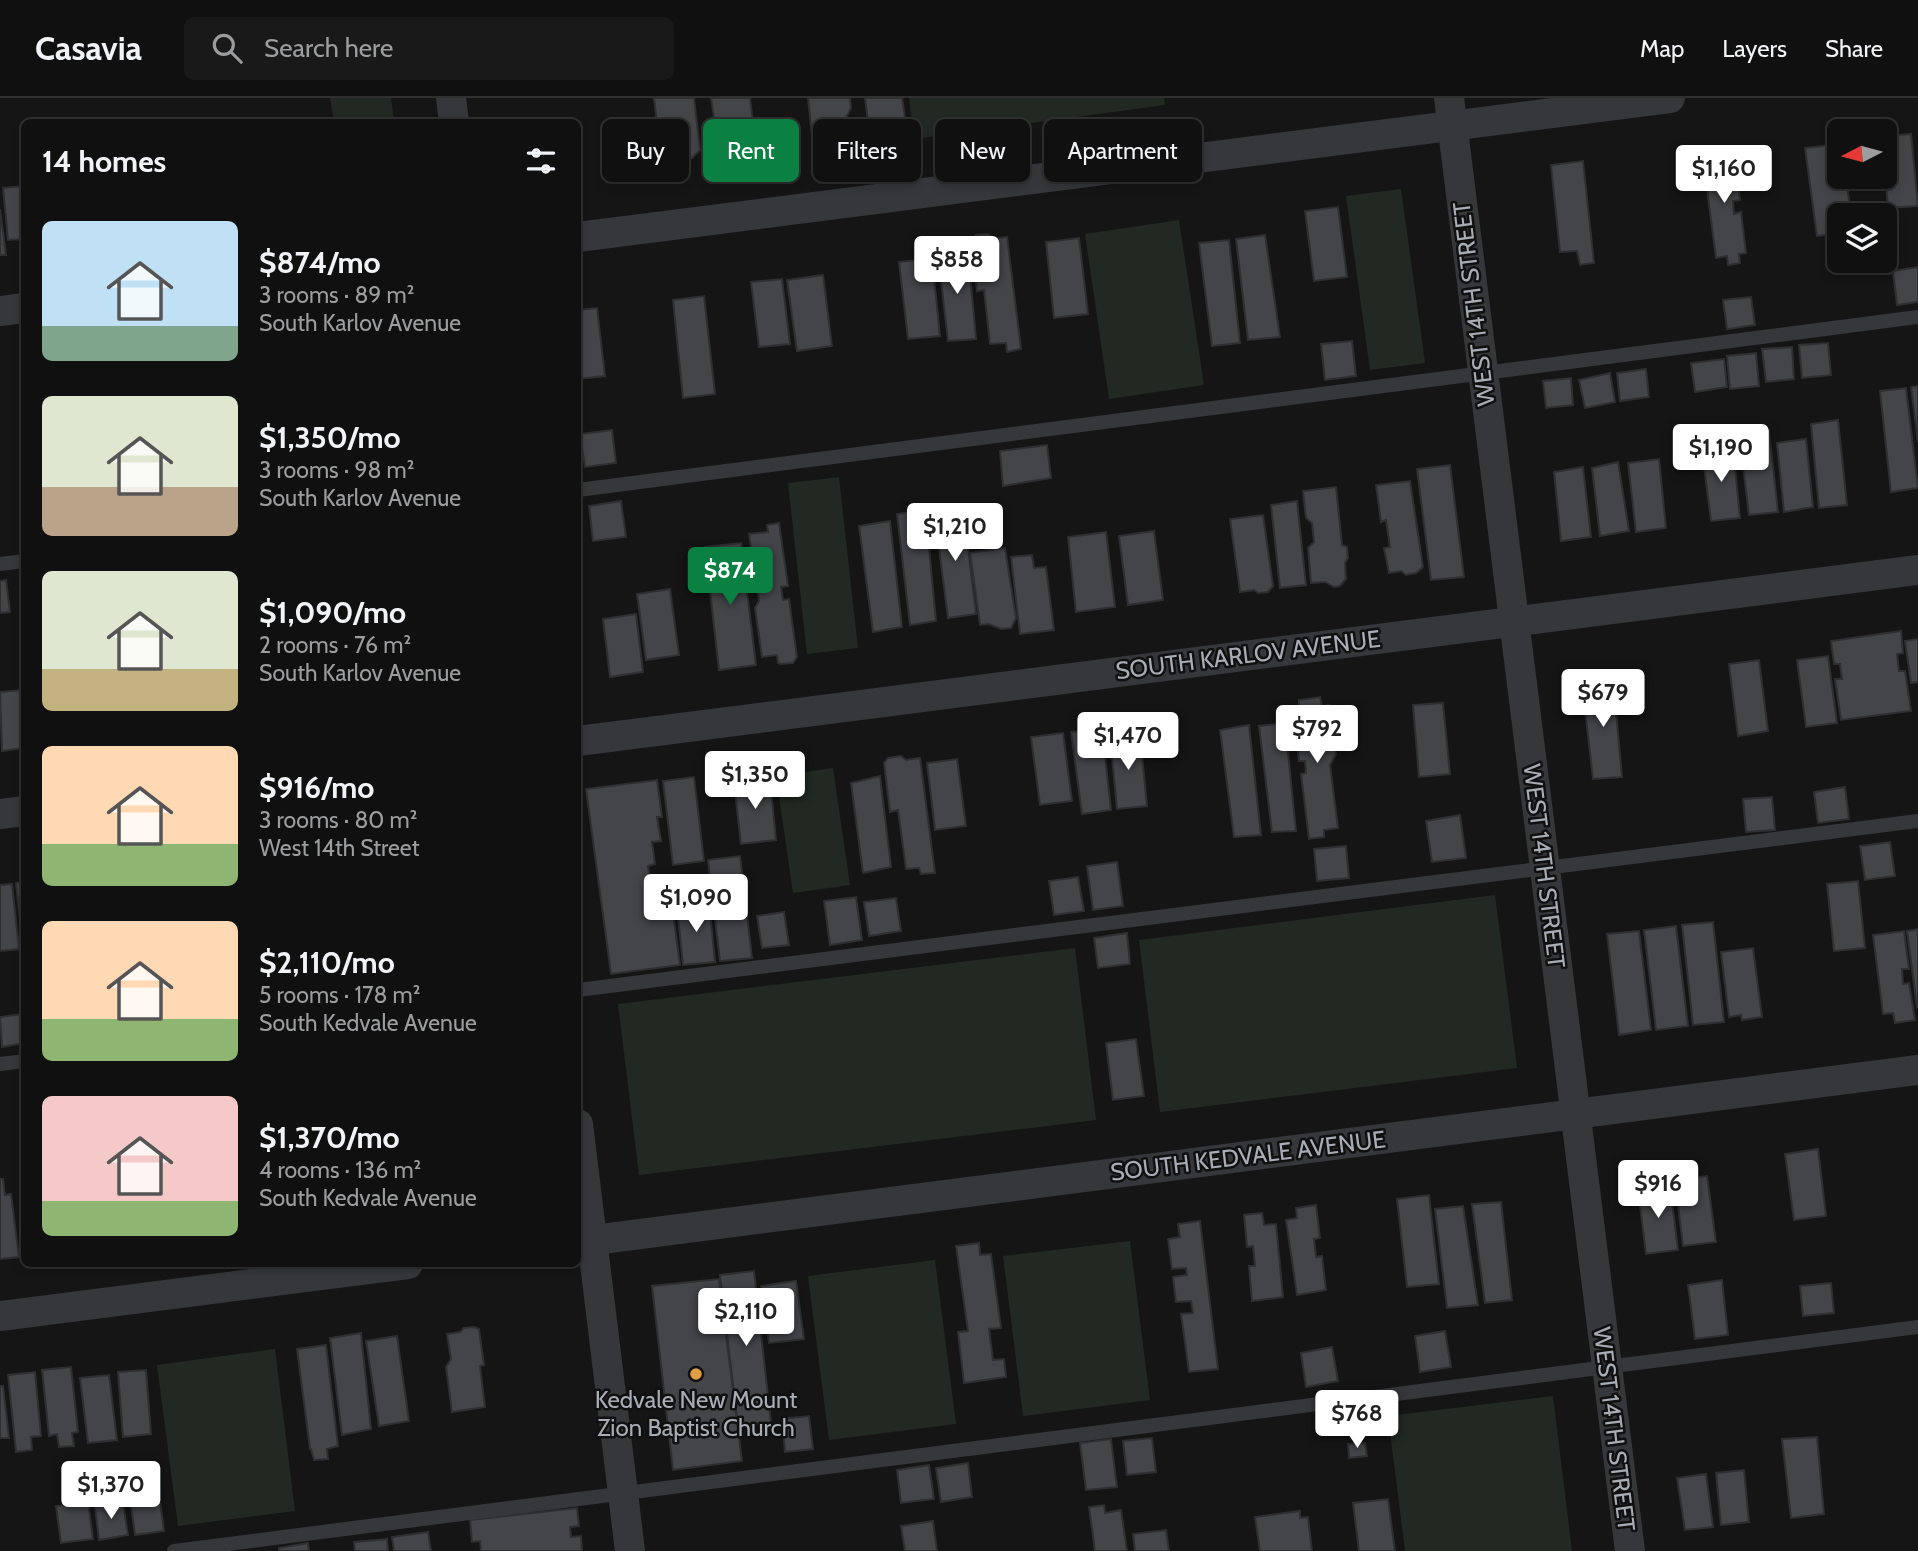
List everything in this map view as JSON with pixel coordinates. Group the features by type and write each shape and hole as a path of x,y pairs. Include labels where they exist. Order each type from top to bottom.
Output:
{"street":[{"path":"451,98 454,119"},
{"path":"581,237 1450,112 1670,98"},
{"name":"WEST 14TH STREET","path":"1450,112 1630,1551"},
{"path":"0,311 21,308"},
{"name":"SOUTH KARLOV AVENUE","path":"581,740 1918,570"},
{"path":"0,814 21,811"},
{"name":"SOUTH KEDVALE AVENUE","path":"585,1241 1918,1070"},
{"path":"581,1174 585,1241 630,1551"},
{"path":"0,1316 384,1267"}],"lane":[{"path":"581,491 1918,317"},
{"path":"0,564 21,561"},
{"path":"581,990 1918,821"},
{"path":"0,1064 21,1061"},
{"path":"174,1551 1918,1328"}],"shaded area":[{"path":"330,98 391,98 394,119 334,119"},
{"path":"909,98 1164,98 1165,105 1044,119 1044,121 1030,123 1030,119 935,119 935,136 921,138 921,119 912,119"},
{"path":"1401,189 1425,363 1370,370 1346,196"},
{"path":"1179,220 1204,385 1109,399 1085,234"},
{"path":"839,477 858,648 807,654 788,483"},
{"path":"833,768 850,885 793,893 776,776"},
{"path":"1495,895 1517,1068 1160,1112 1139,940"},
{"path":"1075,948 1096,1120 639,1175 618,1004"},
{"path":"1130,1241 1150,1400 1023,1416 1003,1256"},
{"path":"935,1260 956,1424 829,1440 808,1276"},
{"path":"275,1349 295,1511 178,1526 157,1365"},
{"path":"1553,1396 1572,1551 1405,1551 1388,1416"}],"building":[{"path":"654,98 694,98 700,150 689,158 689,119 656,119"},
{"path":"711,98 750,98 753,119 714,119"},
{"path":"808,98 850,98 851,108 846,119 813,119 812,136"},
{"path":"865,98 902,98 905,119 868,119"},
{"path":"1911,134 1918,206 1897,207 1897,203 1888,203 1886,189 1897,189 1897,135"},
{"path":"1827,145 1827,189 1848,189 1849,203 1827,203 1827,235 1817,236 1805,148"},
{"path":"1723,148 1724,159 1735,158 1740,200 1733,201 1734,214 1741,212 1746,253 1739,254 1740,263 1728,265 1727,256 1716,258 1702,151"},
{"path":"1583,161 1594,263 1580,265 1577,251 1560,252 1551,165"},
{"path":"21,186 21,239 8,240 3,188"},
{"path":"1338,207 1347,277 1314,281 1305,211"},
{"path":"0,209 6,255 0,255"},
{"path":"988,234 994,239 1007,237 1021,349 1007,352 1006,343 990,344 984,290 977,291 971,244 976,235"},
{"path":"1265,235 1280,337 1248,340 1236,239"},
{"path":"1079,238 1088,314 1054,318 1046,242"},
{"path":"1229,240 1240,343 1212,346 1199,243"},
{"path":"968,252 976,339 948,341 938,254"},
{"path":"932,258 940,336 908,339 899,262"},
{"path":"1918,267 1918,302 1897,305 1893,273 1897,273 1897,270"},
{"path":"823,275 832,346 797,351 787,280"},
{"path":"782,279 790,344 759,347 751,282"},
{"path":"704,296 715,394 683,398 673,300"},
{"path":"1751,297 1755,325 1727,329 1723,300"},
{"path":"597,308 605,376 581,379 581,310"},
{"path":"1352,341 1356,376 1325,380 1321,344"},
{"path":"1828,343 1831,375 1802,378 1799,345"},
{"path":"1792,347 1794,379 1766,382 1762,349"},
{"path":"1756,353 1759,386 1730,389 1727,356"},
{"path":"1724,359 1727,387 1695,392 1691,363"},
{"path":"1646,369 1649,397 1620,401 1617,373"},
{"path":"1610,373 1615,402 1585,408 1579,380"},
{"path":"1571,378 1573,405 1546,408 1543,381"},
{"path":"1918,386 1918,442 1911,387"},
{"path":"1906,388 1918,488 1891,492 1880,391"},
{"path":"1838,420 1847,505 1819,508 1811,424"},
{"path":"612,430 616,463 585,467 581,434"},
{"path":"1769,430 1778,512 1749,515 1739,433"},
{"path":"1806,439 1813,507 1784,512 1777,443"},
{"path":"1047,445 1051,478 1003,486 1000,451"},
{"path":"1733,448 1740,518 1711,521 1702,451"},
{"path":"1659,459 1666,528 1636,532 1628,463"},
{"path":"1618,462 1629,531 1600,536 1592,468"},
{"path":"1450,465 1464,577 1431,580 1417,469"},
{"path":"1583,467 1591,537 1561,541 1554,472"},
{"path":"1410,481 1423,567 1416,573 1406,575 1401,571 1389,573 1384,548 1390,547 1386,520 1381,522 1376,485"},
{"path":"1336,487 1342,545 1347,547 1348,558 1345,563 1346,579 1340,586 1334,587 1325,582 1311,583 1308,548 1314,542 1312,523 1306,518 1303,491"},
{"path":"621,501 626,537 593,541 589,506"},
{"path":"1297,501 1306,585 1280,588 1271,505"},
{"path":"957,507 959,524 965,523 976,614 948,618 934,509"},
{"path":"918,511 920,528 927,527 936,621 910,625 897,514"},
{"path":"1263,515 1273,586 1268,592 1240,592 1230,519"},
{"path":"890,521 902,627 873,632 859,526"},
{"path":"779,523 788,586 781,587 783,600 789,599 797,657 793,663 781,664 778,663 777,655 762,657 755,608 759,601 749,534 768,532 767,525"},
{"path":"1154,531 1163,600 1128,605 1119,536"},
{"path":"1106,532 1115,607 1076,612 1068,537"},
{"path":"741,543 756,665 719,670 705,547"},
{"path":"1005,548 1016,618 1011,628 1001,629 989,624 980,625 970,553"},
{"path":"1032,555 1034,568 1046,567 1054,630 1020,634 1011,557"},
{"path":"6,580 10,612 0,613 0,581"},
{"path":"670,589 679,655 646,660 637,594"},
{"path":"636,614 643,672 610,677 603,619"},
{"path":"1901,631 1903,653 1897,654 1899,671 1905,671 1911,711 1841,720 1835,679 1842,679 1840,664 1834,664 1831,641"},
{"path":"1918,639 1918,682 1911,683 1905,641"},
{"path":"1828,656 1837,723 1806,727 1797,660"},
{"path":"1759,660 1768,731 1738,736 1729,664"},
{"path":"1613,678 1622,777 1593,779 1582,683"},
{"path":"21,690 21,748 2,751 0,692"},
{"path":"1320,697 1322,706 1329,705 1336,754 1330,765 1338,828 1324,830 1324,837 1309,839 1301,774 1306,773 1305,761 1299,761 1293,711 1299,710 1299,700"},
{"path":"1443,703 1450,774 1419,777 1413,705"},
{"path":"1285,723 1296,831 1272,832 1259,726"},
{"path":"1249,725 1261,835 1234,837 1220,730"},
{"path":"1102,729 1111,810 1082,814 1071,732"},
{"path":"1063,733 1072,801 1040,805 1031,737"},
{"path":"1140,734 1147,806 1117,809 1110,737"},
{"path":"901,756 906,760 920,758 935,873 921,874 919,868 906,869 898,810 890,812 884,763 888,758"},
{"path":"957,759 966,826 935,830 927,763"},
{"path":"880,776 891,867 863,873 851,783"},
{"path":"694,777 704,861 673,865 663,781"},
{"path":"770,779 776,840 741,844 734,783"},
{"path":"657,780 662,817 657,817 661,841 652,842 655,864 648,866 655,916 673,913 680,965 611,974 586,789"},
{"path":"1845,787 1849,819 1818,823 1814,792"},
{"path":"1772,797 1775,830 1746,832 1743,799"},
{"path":"1460,815 1466,858 1432,862 1426,821"},
{"path":"1890,842 1895,876 1865,880 1860,846"},
{"path":"1346,846 1349,878 1317,881 1314,849"},
{"path":"740,856 752,958 720,961 708,860"},
{"path":"1117,862 1123,906 1093,910 1087,866"},
{"path":"1078,877 1084,911 1054,915 1049,881"},
{"path":"1858,881 1865,948 1834,951 1827,884"},
{"path":"21,882 21,928 16,883"},
{"path":"12,884 19,949 0,951 0,885"},
{"path":"856,897 862,940 830,945 824,901"},
{"path":"896,898 901,931 869,936 864,902"},
{"path":"709,902 715,962 683,965 677,906"},
{"path":"784,912 789,945 762,948 757,916"},
{"path":"1713,922 1724,1022 1693,1025 1682,925"},
{"path":"1676,926 1688,1026 1656,1030 1644,930"},
{"path":"1918,929 1918,1006 1917,1007 1907,931"},
{"path":"1639,931 1651,1030 1619,1035 1607,934"},
{"path":"1904,931 1909,969 1902,969 1903,984 1909,983 1915,1020 1895,1023 1893,1013 1883,1014 1873,935"},
{"path":"1127,933 1130,964 1098,968 1094,938"},
{"path":"1753,948 1762,1017 1742,1020 1741,1015 1729,1017 1721,952"},
{"path":"21,1014 21,1044 2,1047 0,1017"},
{"path":"1136,1039 1144,1096 1113,1100 1106,1043"},
{"path":"1818,1149 1826,1216 1794,1220 1785,1154"},
{"path":"1707,1176 1716,1242 1683,1246 1675,1180"},
{"path":"0,1179 3,1179 5,1195 11,1194 19,1257 0,1259"},
{"path":"1670,1185 1678,1250 1646,1254 1638,1190"},
{"path":"1429,1195 1439,1284 1407,1287 1397,1199"},
{"path":"1501,1202 1512,1300 1485,1303 1472,1204"},
{"path":"1316,1205 1320,1238 1314,1239 1316,1257 1322,1256 1326,1290 1297,1295 1286,1220 1297,1218 1296,1208"},
{"path":"1463,1206 1478,1305 1447,1308 1435,1209"},
{"path":"1262,1213 1264,1225 1276,1224 1283,1297 1252,1301 1249,1266 1255,1266 1253,1246 1247,1247 1244,1215"},
{"path":"1200,1221 1218,1369 1189,1372 1181,1314 1193,1313 1191,1301 1176,1302 1173,1277 1187,1275 1186,1268 1172,1269 1168,1239 1180,1237 1178,1224"},
{"path":"979,1243 980,1255 991,1254 1001,1328 989,1329 993,1360 1004,1359 1006,1377 964,1383 958,1332 968,1331 956,1246"},
{"path":"754,1271 771,1423 738,1426 720,1275"},
{"name":"Kedvale New Mount Zion Baptist Church","path":"719,1279 742,1461 673,1470 652,1286"},
{"path":"1722,1280 1728,1335 1695,1339 1688,1285"},
{"path":"796,1281 804,1339 769,1343 761,1286"},
{"path":"1831,1283 1834,1313 1803,1316 1800,1286"},
{"path":"474,1327 479,1329 484,1365 480,1366 485,1407 452,1412 446,1367 451,1359 447,1334"},
{"path":"1445,1331 1451,1367 1420,1372 1415,1336"},
{"path":"361,1333 371,1429 342,1435 330,1338"},
{"path":"397,1336 409,1421 379,1426 366,1341"},
{"path":"326,1345 338,1446 327,1449 328,1459 314,1460 310,1449 297,1349"},
{"path":"1332,1347 1338,1381 1306,1387 1301,1353"},
{"path":"71,1367 78,1432 72,1433 74,1446 59,1447 57,1434 49,1436 42,1370"},
{"path":"146,1370 151,1434 123,1437 118,1372"},
{"path":"35,1372 41,1436 31,1437 32,1450 16,1452 8,1375"},
{"path":"109,1375 117,1440 88,1443 80,1378"},
{"path":"0,1386 3,1386 9,1438 0,1438"},
{"path":"809,1416 813,1449 785,1452 782,1419"},
{"path":"1817,1437 1824,1514 1791,1518 1782,1439"},
{"path":"1152,1438 1156,1472 1127,1475 1123,1441"},
{"path":"1111,1439 1117,1487 1086,1490 1080,1443"},
{"path":"1365,1443 1367,1456 1349,1458 1348,1444"},
{"path":"968,1463 972,1497 941,1502 936,1468"},
{"path":"929,1465 934,1499 901,1503 897,1470"},
{"path":"1744,1470 1749,1522 1721,1525 1716,1473"},
{"path":"1706,1474 1713,1527 1685,1530 1677,1478"},
{"path":"159,1494 164,1531 135,1535 130,1498"},
{"path":"1388,1499 1395,1551 1359,1551 1353,1503"},
{"path":"88,1502 93,1539 61,1543 56,1506"},
{"path":"123,1503 128,1535 99,1540 95,1507"},
{"path":"1104,1505 1105,1513 1121,1510 1127,1551 1095,1551 1089,1507"},
{"path":"577,1508 579,1526 570,1527 571,1537 581,1536 582,1551 481,1551 480,1541 472,1542 470,1520"},
{"path":"1300,1511 1300,1518 1308,1517 1312,1551 1260,1551 1255,1517"},
{"path":"933,1521 937,1551 905,1551 901,1526"},
{"path":"1166,1530 1169,1551 1135,1551 1133,1534"},
{"path":"428,1532 431,1551 394,1551 392,1537"},
{"path":"387,1539 388,1551 355,1551 354,1542"},
{"path":"308,1543 309,1551 279,1551 279,1548"}],"place":[{"name":"Kedvale New Mount Zion Baptist Church","path":"696,1374"}]}
